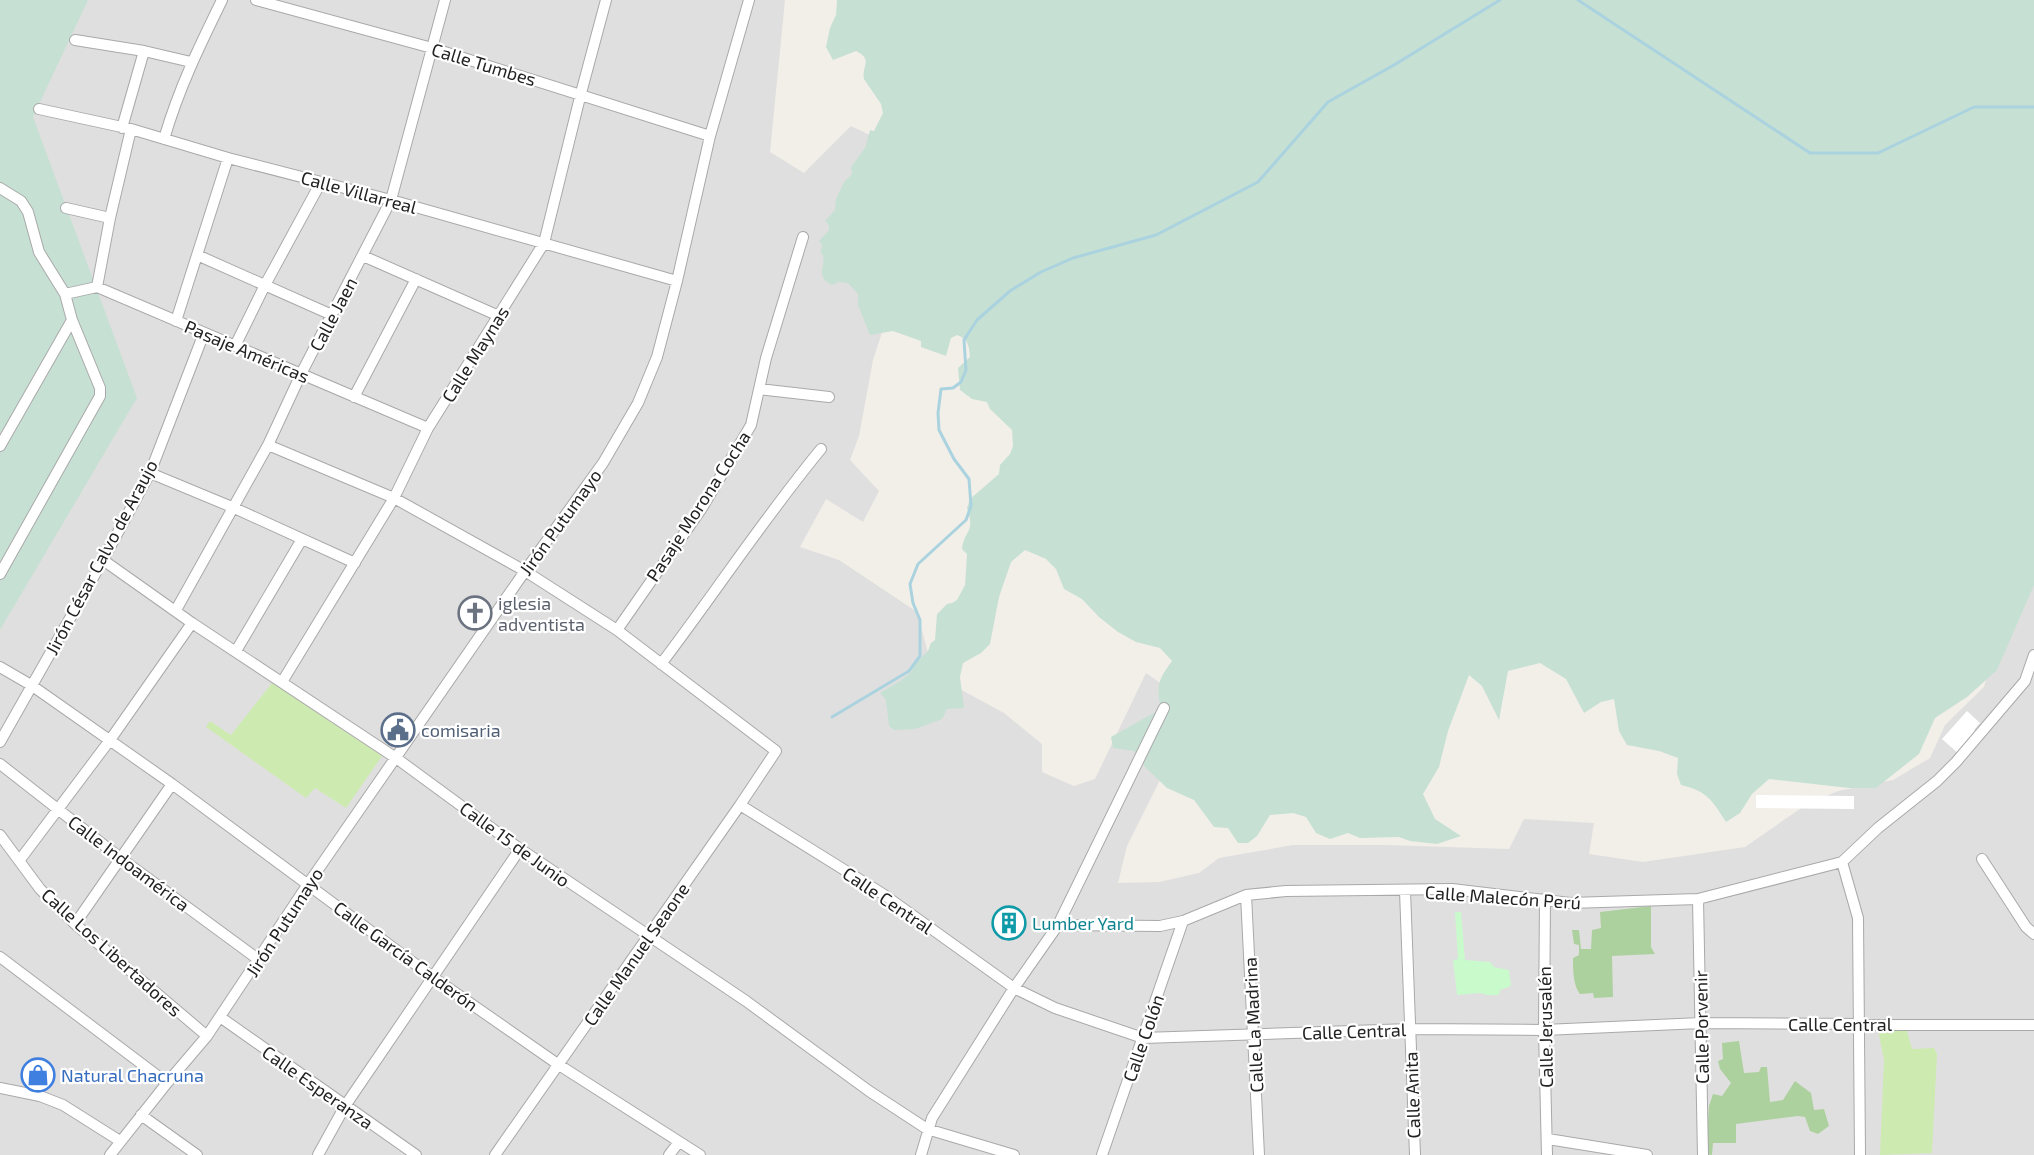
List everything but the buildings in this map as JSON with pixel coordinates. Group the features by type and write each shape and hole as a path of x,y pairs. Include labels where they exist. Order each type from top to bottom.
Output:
{"street":[{"path":"164,139 190,62 222,0"},
{"name":"Calle Tumbes","path":"256,0 432,48 710,136"},
{"name":"Calle Jaen","path":"176,610 268,445 301,374 391,200 445,0"},
{"name":"Calle Maynas","path":"282,682 394,498 428,428 544,243 580,93 606,0"},
{"name":"Jirón Putumayo","path":"110,1155 207,1036 308,884 525,571 603,463 638,403 657,357 710,136 748,0"},
{"path":"75,40 144,51 190,62"},
{"path":"65,294 97,287 144,51"},
{"name":"Calle Villarreal","path":"39,109 127,128 228,158 391,200 677,281"},
{"path":"176,321 228,158"},
{"path":"235,346 321,182"},
{"path":"0,574 100,396 100,388 72,320 65,294 39,252 28,213 21,201 1,190"},
{"path":"66,208 110,218"},
{"name":"Pasaje Morona Cocha","path":"617,630 702,508 751,425 765,358 803,237"},
{"path":"197,255 332,315"},
{"path":"363,256 499,316"},
{"path":"354,397 416,279"},
{"name":"Pasaje Américas","path":"97,287 428,428"},
{"path":"0,446 72,320"},
{"name":"Jirón César Calvo de Araujo","path":"0,742 104,560 150,473 204,333"},
{"path":"759,389 829,397"},
{"path":"268,445 394,498 525,571 617,630 661,664 780,498 821,448"},
{"path":"150,473 232,507 355,563"},
{"path":"236,651 302,539"},
{"name":"Calle 15 de Junio","path":"104,560 192,623 396,758 520,849 746,1001 869,1091 927,1129 1014,1155"},
{"path":"19,861 110,740 192,623"},
{"path":"1860,1155 1857,1024 1858,918 1842,862 1878,828 1937,782 1956,762 2025,681 2034,655"},
{"name":"Calle Manuel Seaone","path":"495,1155 776,751 661,664"},
{"name":"Calle García Calderón","path":"0,667 31,685 172,784 434,978 559,1065 700,1155"},
{"path":"921,1155 932,1118 1014,988 1058,925 1164,708"},
{"name":"Calle Indoamérica","path":"0,764 119,857 259,960"},
{"path":"75,924 119,857 172,784"},
{"name":"Calle Central","path":"740,805 883,894 1014,988 1054,1008 1143,1038 1410,1029 1544,1030 1701,1023 2034,1025"},
{"name":"Calle Los Libertadores","path":"0,835 40,889 75,924 207,1036"},
{"path":"318,1155 345,1106 520,849"},
{"path":"1982,858 2026,927 2034,934"},
{"name":"Calle Malecón Perú","path":"1058,925 1160,926 1183,921 1246,895 1286,891 1452,889 1570,903 1698,899 1842,862"},
{"name":"Calle Anita","path":"1404,891 1415,1155"},
{"name":"Calle La Madrina","path":"1246,895 1259,1155"},
{"name":"Calle Jerusalén","path":"1545,899 1544,1030 1547,1155"},
{"name":"Calle Porvenir","path":"1698,899 1703,1155"},
{"name":"Calle Colón","path":"1102,1155 1183,921"},
{"path":"0,957 167,1083"},
{"name":"Calle Esperanza","path":"220,1017 416,1155"},
{"path":"0,1088 40,1096 63,1105 120,1141"},
{"path":"141,1115 197,1155"},
{"path":"1548,1139 1647,1155"},
{"path":"669,1155 679,1142"},
{"path":"1535,1155 1547,1155"}],"shaded area":[{"path":"0,0 785,0 770,152 804,173 851,126 897,148 886,320 873,360 859,436 850,460 879,491 863,522 826,499 800,547 839,560 917,612 934,675 1004,713 1042,744 1042,772 1074,786 1095,779 1146,673 1196,708 1127,846 1118,883 1159,882 1199,873 1219,858 1293,845 1509,849 1524,819 1594,823 1589,854 1643,862 1745,847 1807,804 1838,791 1893,780 1930,758 1945,725 1984,687 1992,659 2034,547 2034,1155 0,1155 0,630 5,620 0,537"}],"green space":[{"path":"0,0 88,0 33,117 137,398 0,630"},
{"path":"837,0 2034,0 2034,585 1997,670 1967,697 1935,718 1919,754 1876,788 1849,788 1769,779 1752,794 1740,813 1726,822 1708,798 1697,790 1681,785 1677,774 1678,758 1659,751 1627,745 1619,731 1614,699 1601,702 1584,713 1566,679 1540,663 1508,671 1499,720 1482,686 1469,675 1448,731 1439,767 1423,794 1435,819 1461,836 1437,844 1410,841 1399,837 1360,838 1348,833 1330,839 1316,833 1306,817 1293,813 1270,815 1257,836 1248,843 1238,843 1228,828 1214,827 1194,800 1167,788 1145,767 1134,751 1113,748 1111,737 1161,709 1159,683 1172,661 1160,648 1136,642 1118,632 1082,599 1064,589 1056,569 1046,559 1025,550 1011,562 999,597 990,644 981,653 963,663 960,677 964,708 947,709 942,719 915,729 894,730 889,726 886,700 880,693 912,671 914,665 928,651 935,640 937,614 947,604 957,600 965,585 967,554 962,549 970,527 967,508 970,499 999,474 1000,465 1010,454 1013,446 1012,430 990,409 987,402 972,399 960,390 958,368 970,357 964,338 957,335 951,338 946,356 921,347 921,341 893,331 870,335 858,305 858,294 848,283 839,282 832,285 823,277 824,260 820,251 823,246 819,241 829,230 829,225 825,221 835,210 836,199 844,182 852,174 851,167 865,148 870,130 874,131 883,113 881,104 864,79 866,60 864,57 856,51 833,60 826,47 830,28 836,15"},
{"path":"272,683 382,756 346,808 315,788 306,798 206,727 210,721 231,735"},
{"path":"1651,906 1651,947 1655,954 1612,956 1613,997 1594,998 1593,993 1580,994 1575,982 1573,967 1573,958 1579,955 1579,945 1574,944 1572,930 1579,930 1581,949 1591,949 1592,930 1601,928 1600,912"},
{"path":"1455,912 1461,912 1465,960 1490,962 1494,967 1509,970 1511,986 1500,990 1499,995 1480,993 1457,995 1453,960 1458,959"},
{"path":"1878,1030 1907,1031 1912,1049 1934,1048 1937,1054 1932,1153 1880,1155 1884,1060"},
{"path":"1739,1041 1744,1073 1759,1072 1761,1067 1767,1067 1770,1102 1783,1100 1795,1081 1811,1093 1814,1110 1824,1109 1829,1126 1818,1134 1810,1131 1805,1117 1798,1116 1736,1124 1736,1143 1713,1143 1712,1155 1706,1154 1709,1106 1713,1094 1722,1096 1731,1083 1720,1069 1718,1061 1723,1059 1722,1043"}],"pier":[{"path":"1967,711 1980,723 1974,730 1978,733 1959,754 1942,739"},
{"path":"1756,795 1854,796 1854,809 1756,808"}],"waterway":[{"path":"832,717 909,671 920,656 920,620 913,603 910,584 918,564 966,520 971,506 969,479 954,459 939,430 938,413 941,389 953,388 961,382 966,370 964,340 977,320 1010,291 1041,272 1073,258 1156,235 1258,182 1328,102 1394,65 1500,0"},
{"path":"1578,0 1810,153 1878,153 1974,107 2034,107"}],"place":[{"name":"iglesia adventista","path":"475,613"},
{"name":"comisaria","path":"398,730"},
{"name":"Lumber Yard","path":"1009,923"},
{"name":"Natural Chacruna","path":"38,1075"}]}
